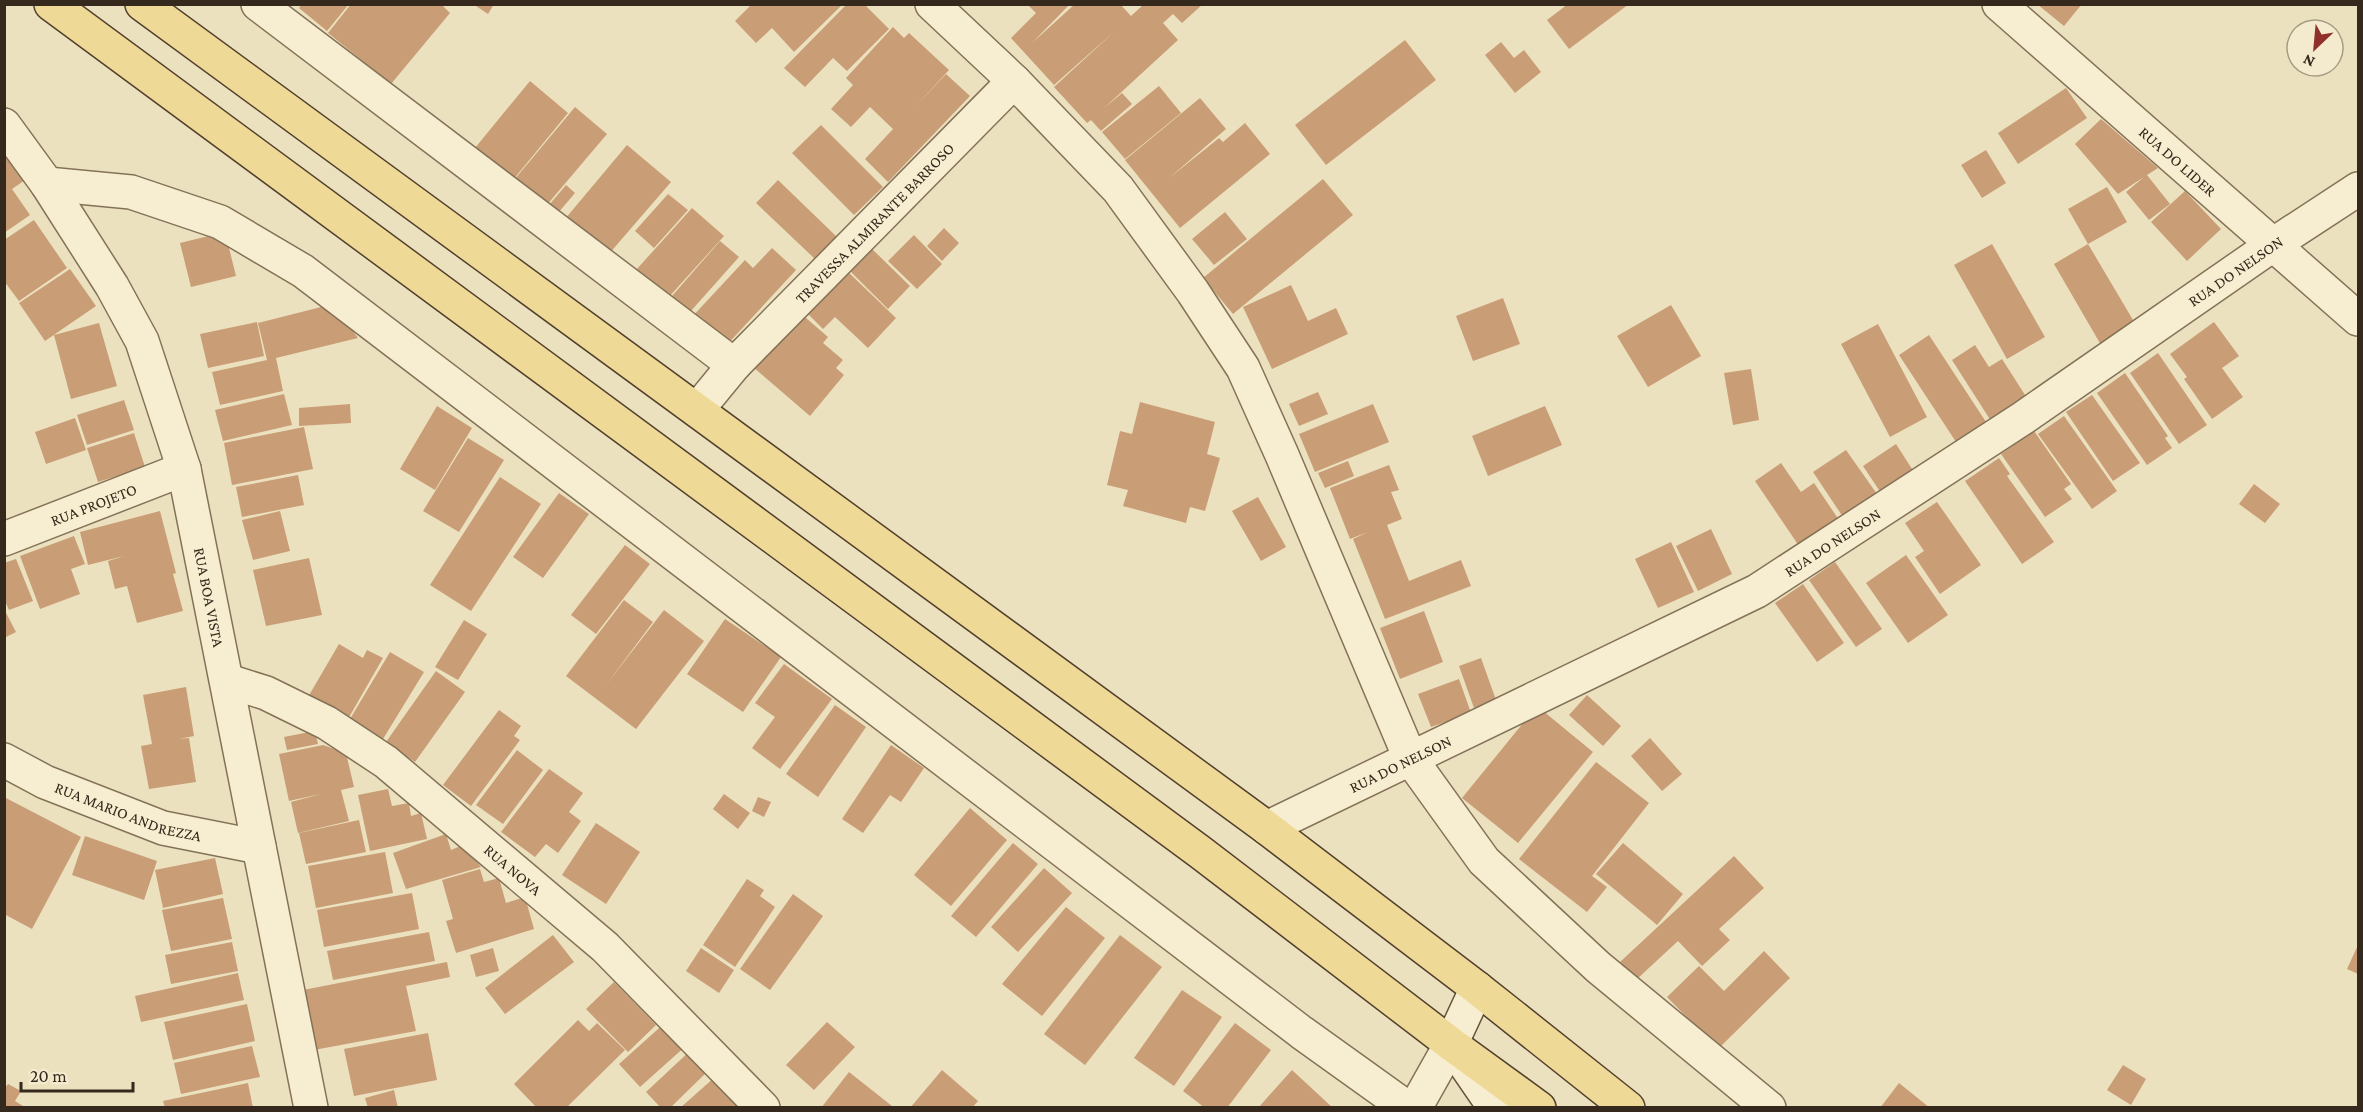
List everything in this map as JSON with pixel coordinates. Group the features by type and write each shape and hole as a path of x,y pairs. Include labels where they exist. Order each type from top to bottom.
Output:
{"main road":[{"path":"51,4 1200,852 1451,1044 1539,1107"},
{"path":"142,4 1267,828 1478,988 1628,1107"}],"street":[{"path":"258,4 734,365"},
{"path":"932,4 1014,81 1118,189 1193,292 1243,368 1410,758 1484,861 1598,967 1769,1107"},
{"name":"RUA DO LIDER","path":"1999,4 2358,319"},
{"name":"TRAVESSA ALMIRANTE BARROSO","path":"697,410 734,365 1014,81"},
{"name":"RUA BOA VISTA","path":"4,125 46,184 112,286 142,341 184,469 312,1107"},
{"path":"46,184 131,192 220,222 303,271 1263,1003 1407,1107"},
{"name":"RUA DO NELSON","path":"1267,828 1757,591 2023,418 2274,244 2358,189"},
{"name":"RUA PROJETO","path":"4,539 184,469"},
{"name":"RUA NOVA","path":"228,681 266,693 327,723 386,762 605,947 763,1107"},
{"name":"RUA MARIO ANDREZZA","path":"4,760 45,782 163,828 259,847"},
{"path":"1414,1107 1451,1044 1478,988"},
{"path":"1451,1044 1495,1107"}],"building":[{"path":"302,4 349,4 327,31 299,8"},
{"path":"351,4 441,4 450,13 391,84 328,33"},
{"path":"473,4 494,4 488,14"},
{"path":"752,4 843,4 794,52 772,28 756,43 735,21"},
{"path":"847,4 864,4 889,29 847,71 833,58 805,87 784,68"},
{"path":"1027,4 1070,4 1032,43 1075,4 1120,4 1131,16 1144,4 1203,4 1182,23 1173,14 1163,23 1178,40 1103,109 1122,93 1132,104 1101,131 1091,120 1087,123 1054,87 1116,30 1054,85 1011,38 1036,13"},
{"path":"1568,4 1629,4 1569,49 1547,20"},
{"path":"2037,4 2082,4 2064,26"},
{"path":"893,27 904,38 909,33 949,70 913,109 946,74 970,96 888,182 865,159 893,129 870,107 851,127 831,109 853,85 846,78"},
{"path":"1405,40 1436,80 1326,165 1295,125"},
{"path":"1501,42 1514,58 1524,50 1541,72 1515,93 1485,55"},
{"path":"530,81 568,113 513,180 475,148"},
{"path":"1159,86 1181,113 1125,159 1102,132"},
{"path":"2066,88 2087,118 2018,164 1998,133"},
{"path":"1200,98 1226,129 1168,179 1219,138 1223,142 1245,123 1270,154 1180,228 1125,160"},
{"path":"575,107 607,134 546,206 514,180"},
{"path":"2101,119 2158,168 2147,175 2170,204 2149,220 2126,192 2144,177 2118,194 2075,144"},
{"path":"821,125 883,187 854,215 792,153"},
{"path":"627,145 671,182 608,255 565,219"},
{"path":"1986,150 2006,183 1982,198 1961,165"},
{"path":"11,152 28,178 12,189 30,215 4,233 4,157"},
{"path":"1323,179 1353,215 1233,314 1203,278"},
{"path":"778,180 837,237 815,259 756,203"},
{"path":"566,185 575,193 558,213 549,205"},
{"path":"2107,187 2127,222 2088,244 2068,209"},
{"path":"2185,191 2221,229 2187,261 2151,222"},
{"path":"668,194 688,210 654,248 635,231"},
{"path":"692,208 724,236 668,298 636,270"},
{"path":"1225,212 1247,239 1214,265 1192,239"},
{"path":"34,220 67,268 19,301 4,281 4,240"},
{"path":"944,228 959,243 942,261 927,246"},
{"path":"225,232 236,276 191,287 180,243"},
{"path":"914,235 942,264 917,289 888,261"},
{"path":"720,241 739,257 690,312 672,296"},
{"path":"1992,244 2045,337 2007,359 1954,265"},
{"path":"2088,244 2136,325 2101,345 2054,264"},
{"path":"870,247 910,286 888,309 848,269"},
{"path":"772,248 796,270 723,349 691,318 745,260 753,268"},
{"path":"70,269 96,306 45,341 19,303"},
{"path":"845,269 896,318 868,348 835,317 823,329 805,311"},
{"path":"1291,285 1308,321 1336,308 1348,334 1272,369 1243,307"},
{"path":"1503,298 1520,344 1473,361 1456,316"},
{"path":"333,304 358,338 276,358 283,391 220,405 212,372 267,360 258,323"},
{"path":"1671,305 1701,356 1648,387 1617,336"},
{"path":"799,312 828,337 823,343 843,360 836,368 844,375 810,416 753,367"},
{"path":"257,322 264,356 208,368 200,334"},
{"path":"2214,322 2239,356 2222,368 2243,397 2212,419 2184,379 2187,377 2170,354"},
{"path":"99,323 117,386 71,399 54,335"},
{"path":"1878,324 1927,417 1890,437 1841,344"},
{"path":"1929,335 1988,425 1958,445 1899,355"},
{"path":"1975,345 1989,367 2002,359 2027,398 1991,421 1952,360"},
{"path":"2158,353 2207,425 2179,444 2130,373"},
{"path":"1751,369 1759,420 1733,425 1724,373"},
{"path":"2125,373 2168,436 2165,438 2172,448 2147,465 2097,393"},
{"path":"1318,392 1328,414 1299,426 1289,404"},
{"path":"284,394 292,425 223,441 215,410"},
{"path":"2092,395 2140,463 2113,481 2066,412"},
{"path":"124,400 134,430 87,445 77,415"},
{"path":"1140,402 1215,422 1207,454 1220,458 1205,511 1190,507 1186,523 1123,506 1128,490 1107,485 1120,431 1132,434"},
{"path":"350,404 351,423 299,426 299,408"},
{"path":"1373,404 1389,442 1315,472 1299,434"},
{"path":"437,406 472,428 435,490 400,469"},
{"path":"1545,406 1562,445 1488,476 1472,436"},
{"path":"2064,416 2117,491 2092,509 2038,434"},
{"path":"75,418 86,450 46,464 35,432"},
{"path":"304,427 313,469 232,485 224,443"},
{"path":"2034,431 2071,484 2064,489 2072,499 2045,517 2001,454"},
{"path":"134,433 145,467 98,482 87,448"},
{"path":"468,438 504,460 459,532 423,511"},
{"path":"1896,444 1914,472 1881,493 1863,466"},
{"path":"1846,450 1877,494 1843,517 1813,472"},
{"path":"1999,458 2010,474 2007,476 2054,542 2022,564 1965,481"},
{"path":"1348,461 1354,476 1325,488 1318,473"},
{"path":"1781,463 1801,492 1814,483 1839,520 1799,546 1755,481"},
{"path":"1389,465 1399,490 1391,492 1402,519 1387,525 1409,581 1461,560 1471,586 1385,619 1353,539 1368,532 1350,539 1330,488"},
{"path":"298,475 304,505 242,517 236,487"},
{"path":"500,477 541,504 471,611 430,585"},
{"path":"2254,484 2280,504 2265,523 2239,504"},
{"path":"559,493 589,514 543,578 513,557"},
{"path":"1258,497 1286,547 1261,561 1232,511"},
{"path":"1937,502 1981,565 1940,594 1915,557 1924,551 1905,523"},
{"path":"160,511 183,611 137,623 127,586 115,589 108,561 124,556 88,565 80,532"},
{"path":"280,511 290,551 253,560 242,520"},
{"path":"1711,529 1732,574 1698,591 1676,546"},
{"path":"74,536 85,564 71,569 80,594 40,609 20,556"},
{"path":"1671,542 1694,592 1658,608 1635,559"},
{"path":"625,545 650,564 596,634 571,615"},
{"path":"1906,555 1948,615 1908,643 1866,583"},
{"path":"309,558 322,615 266,626 253,570"},
{"path":"16,559 33,601 9,610 4,599 4,563"},
{"path":"1835,562 1882,629 1856,647 1809,580"},
{"path":"1803,584 1844,643 1817,662 1775,603"},
{"path":"624,600 653,622 606,685 664,610 704,641 636,729 566,676"},
{"path":"4,609 16,632 4,638"},
{"path":"1424,611 1443,662 1400,679 1380,628"},
{"path":"725,619 781,657 743,712 687,674"},
{"path":"464,620 487,634 458,680 435,667"},
{"path":"339,644 363,658 367,650 383,658 348,719 308,697"},
{"path":"390,652 424,672 383,739 350,719"},
{"path":"1481,658 1496,700 1474,708 1459,666"},
{"path":"784,664 832,699 780,769 752,748 775,717 755,703"},
{"path":"436,671 465,692 415,762 386,742"},
{"path":"1459,679 1471,713 1431,727 1418,694"},
{"path":"186,687 194,736 179,739 189,738 196,782 149,789 141,746 152,744 143,695"},
{"path":"1587,695 1621,726 1603,746 1569,715"},
{"path":"835,705 866,727 818,797 786,774"},
{"path":"1537,706 1593,752 1518,843 1462,798"},
{"path":"499,710 521,726 514,736 520,740 471,806 443,785"},
{"path":"315,731 318,744 287,750 284,737"},
{"path":"1650,738 1682,774 1662,791 1631,756"},
{"path":"323,745 346,753 354,787 341,790 349,821 298,833 291,802 321,794 289,801 279,754"},
{"path":"891,745 924,768 901,802 890,795 863,833 842,819"},
{"path":"517,750 543,770 503,824 476,805"},
{"path":"1596,762 1649,803 1592,876 1607,887 1587,912 1519,859"},
{"path":"549,769 583,793 569,812 581,821 558,853 546,844 535,857 501,832"},
{"path":"388,789 392,806 409,803 411,816 421,813 427,839 370,851 358,795"},
{"path":"724,794 750,813 738,829 713,809"},
{"path":"4,797 81,837 32,929 4,914"},
{"path":"758,797 771,802 764,817 752,811"},
{"path":"970,808 1007,840 951,906 914,875"},
{"path":"359,820 366,852 306,864 299,833"},
{"path":"596,823 640,852 606,904 562,875"},
{"path":"446,834 451,850 463,845 481,867 406,889 393,853"},
{"path":"85,836 157,861 144,900 72,875"},
{"path":"1013,843 1038,864 976,937 951,916"},
{"path":"1623,843 1683,894 1657,925 1596,874"},
{"path":"385,852 393,893 316,908 308,866"},
{"path":"1734,856 1764,888 1719,929 1730,940 1702,966 1678,941 1637,979 1620,962"},
{"path":"215,858 223,894 163,908 155,870"},
{"path":"1044,868 1072,893 1018,952 991,927"},
{"path":"480,869 484,882 499,878 506,903 525,897 534,929 456,953 446,921 453,919 442,880"},
{"path":"747,879 764,890 760,896 775,907 735,967 703,945"},
{"path":"412,893 419,929 324,947 317,910"},
{"path":"793,894 823,916 770,990 740,969"},
{"path":"223,898 232,939 171,951 162,910"},
{"path":"1066,907 1105,938 1042,1016 1002,984"},
{"path":"429,932 435,961 333,980 327,951"},
{"path":"553,935 574,962 505,1014 485,988"},
{"path":"1120,935 1162,967 1085,1065 1044,1034"},
{"path":"232,942 238,971 171,984 165,955"},
{"path":"2358,945 2358,974 2347,969"},
{"path":"493,948 499,971 476,977 470,955"},
{"path":"701,948 734,970 719,993 686,971"},
{"path":"1764,951 1790,978 1718,1049 1667,997 1699,966 1724,991"},
{"path":"447,962 450,977 406,986 416,1031 314,1050 303,990"},
{"path":"238,973 244,1000 141,1022 135,996"},
{"path":"614,982 656,1025 628,1052 586,1009"},
{"path":"1182,990 1222,1017 1174,1086 1134,1058"},
{"path":"247,1004 255,1041 173,1060 164,1022"},
{"path":"578,1020 589,1031 597,1023 625,1050 566,1108 537,1108 514,1084"},
{"path":"667,1021 688,1044 640,1087 619,1064"},
{"path":"827,1022 855,1047 814,1090 786,1065"},
{"path":"1235,1023 1271,1050 1227,1108 1205,1108 1183,1091"},
{"path":"428,1033 437,1080 354,1096 344,1049"},
{"path":"252,1046 260,1077 181,1094 174,1063"},
{"path":"692,1049 711,1068 670,1108 661,1108 646,1092"},
{"path":"2123,1065 2146,1079 2131,1105 2107,1090"},
{"path":"724,1069 758,1108 680,1108"},
{"path":"942,1070 978,1101 972,1108 910,1108"},
{"path":"1292,1070 1333,1108 1258,1108"},
{"path":"849,1072 892,1106 890,1108 821,1108"},
{"path":"248,1083 253,1108 165,1108 163,1101"},
{"path":"1899,1083 1930,1108 1880,1108"},
{"path":"8,1084 21,1091 15,1101 23,1106 21,1108 4,1108 4,1089"},
{"path":"394,1090 398,1108 368,1108 365,1098"}]}
